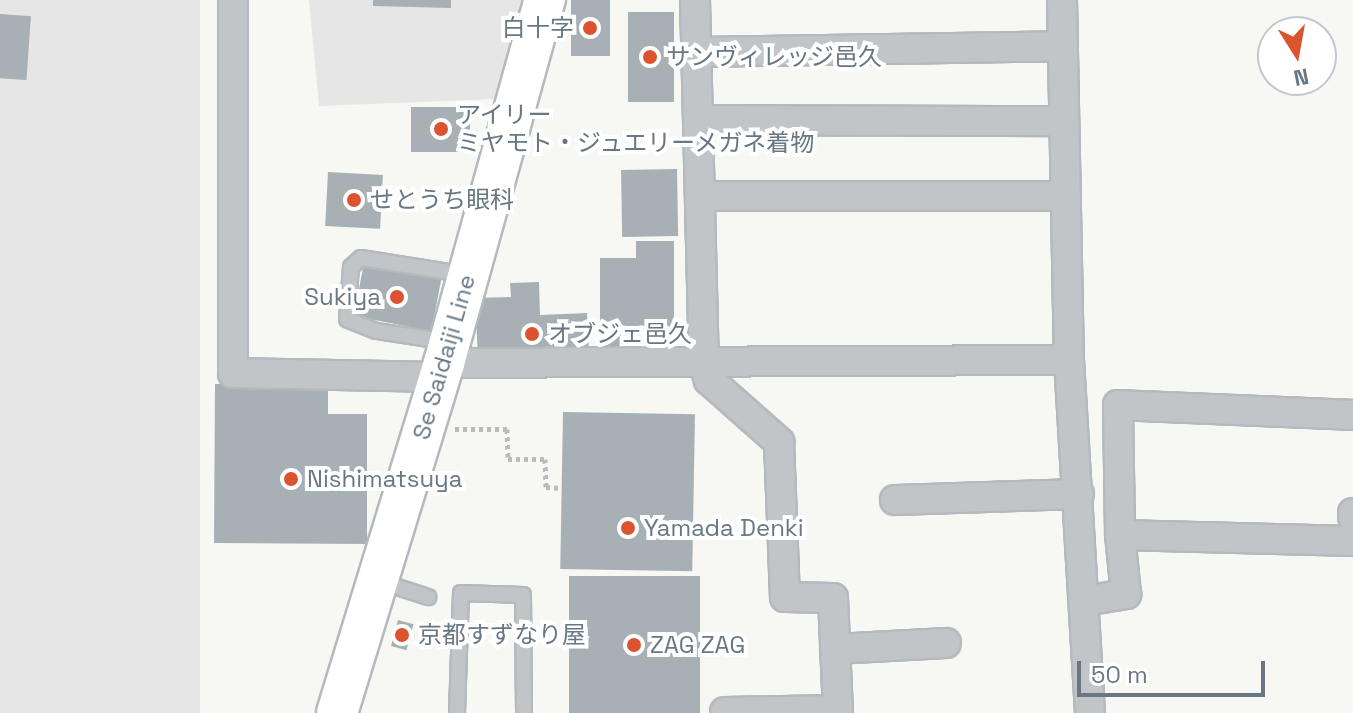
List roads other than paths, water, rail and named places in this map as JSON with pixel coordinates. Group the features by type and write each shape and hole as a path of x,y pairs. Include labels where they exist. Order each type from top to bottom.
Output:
{"main road":[{"name":"Se Saidaiji Line","path":"337,713 444,361 545,0"}],"street":[{"path":"233,0 233,373 444,361 704,363 1069,360"},
{"path":"695,0 704,363 709,380 779,442 785,597 833,598 838,712 725,712"},
{"path":"1062,0 1069,360 1090,713"},
{"path":"696,52 1063,46"},
{"path":"698,120 1064,121"},
{"path":"700,196 1066,196"},
{"path":"1085,601 1126,594 1120,535 1118,405 1353,415"},
{"path":"895,500 1079,494"},
{"path":"1120,535 1353,541"},
{"path":"835,649 946,643"}],"lane":[{"path":"444,361 347,319 351,267 361,258 468,275"},
{"path":"377,581 428,597"},
{"path":"457,713 461,593 523,595 524,713"}],"place":[{"name":"白十字","path":"590,28"},
{"name":"サンヴィレッジ邑久","path":"650,57"},
{"name":"アイリー ミヤモト・ジュエリーメガネ着物","path":"441,129"},
{"name":"せとうち眼科","path":"354,200"},
{"name":"Sukiya","path":"397,297"},
{"name":"オブジェ邑久","path":"532,334"},
{"name":"Nishimatsuya","path":"291,479"},
{"name":"Yamada Denki","path":"628,528"},
{"name":"京都すずなり屋","path":"402,635"},
{"name":"ZAG ZAG","path":"634,645"}]}
